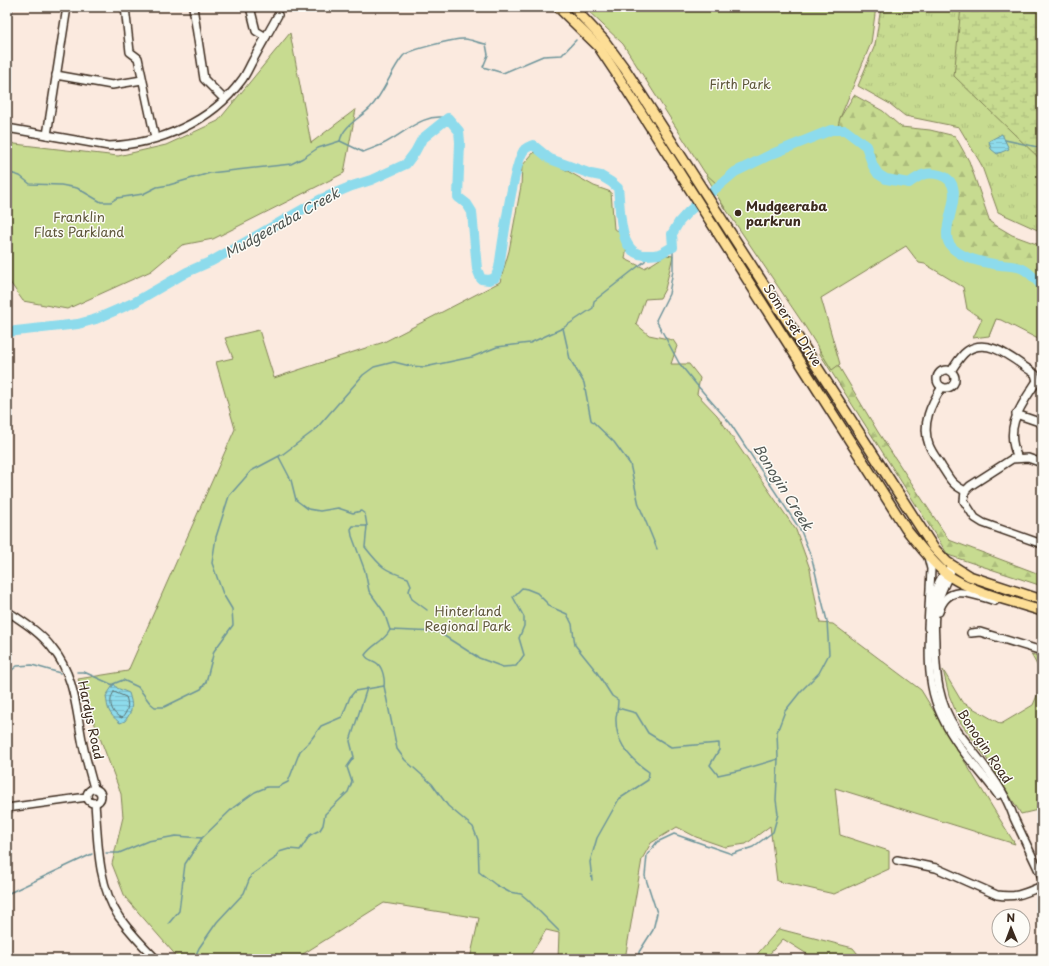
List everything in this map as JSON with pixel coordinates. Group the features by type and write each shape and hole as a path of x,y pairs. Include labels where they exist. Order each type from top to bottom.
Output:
{"main road":[{"name":"Somerset Drive","path":"558,7 598,46 906,529 928,557 966,585 1042,611"},
{"name":"Somerset Drive","path":"573,7 603,39 621,63 699,181 928,542 940,555 949,571 976,578 1042,600"},
{"path":"804,368 814,362"}],"street":[{"path":"7,13 8,7"},
{"path":"47,135 67,7"},
{"path":"125,7 130,52 138,58 155,138"},
{"path":"193,7 204,79 224,99"},
{"path":"250,7 256,31 266,37"},
{"path":"7,128 109,146 123,145 155,138 190,125 210,113 241,81 278,15"},
{"path":"56,75 112,85 142,80"},
{"path":"951,371 966,352 976,347 985,346 994,348 1035,374 1040,381 1016,414 1013,428 1014,448 1018,458"},
{"path":"946,370 951,371 955,376 955,382 951,387 942,387 938,382 939,374 946,370"},
{"path":"942,387 932,403 928,413 928,441 931,449 954,486 964,491"},
{"path":"1016,414 1042,423"},
{"path":"964,491 1012,459 1028,458 1042,463"},
{"path":"964,491 964,501 975,518 983,523 1042,544"},
{"path":"928,557 931,569 927,625 932,638"},
{"name":"Bonogin Road","path":"949,571 936,608 932,638 930,679 937,708 949,732 1014,818"},
{"path":"932,638 940,608 944,601 952,594 966,592 1004,604 1017,603"},
{"name":"Hardys Road","path":"7,611 38,633 52,648 66,669 76,700 82,742 94,788"},
{"path":"971,633 980,632 1042,651"},
{"name":"Bonogin Road","path":"932,638 938,687 949,716 1011,808 1014,818 1042,877"},
{"path":"949,716 954,731 970,753 968,758"},
{"path":"94,788 99,790 102,795 100,800 95,803 89,801 87,797 88,791 94,788"},
{"path":"7,808 87,797"},
{"path":"95,803 98,850 106,887 119,916 130,932 156,959"},
{"path":"897,860 936,868 997,895 1019,896 1042,886"}],"green space":[{"name":"Firth Park","path":"584,7 876,7 871,43 840,118 837,130 849,132 863,143 867,148 876,171 882,177 908,183 922,175 934,173 946,178 949,181 953,192 953,201 947,227 949,243 959,253 979,261 1022,268 1033,276 1042,286 1042,341 1001,320 996,319 989,336 973,338 982,319 967,309 963,287 925,264 919,263 906,246 821,298 840,364 832,370 806,328 713,190 718,185 705,173 623,44"},
{"path":"881,7 1042,7 1042,232 998,212 981,164 959,127 905,116 890,104 858,86 875,45"},
{"path":"961,7 1042,7 1042,161 954,76"},
{"name":"Franklin Flats Parkland","path":"290,33 311,143 356,109 344,173 213,239 182,245 151,271 67,309 23,301 7,278 7,140 15,144 118,156 166,145 218,121"},
{"path":"854,95 883,111 901,127 930,130 955,136 969,161 990,222 1012,235 1042,246 1042,340 997,316 989,336 999,305 906,244 819,298 838,365 878,432 949,540 1042,575 1042,586 948,555 820,354 808,297 774,167 724,208 706,175 760,140 840,118"},
{"name":"Hinterland Regional Park","path":"534,152 594,186 611,192 614,229 629,235 625,259 644,268 666,255 673,256 665,289 660,298 645,299 636,324 649,335 673,340 677,346 671,364 689,364 700,378 697,394 717,415 796,530 810,569 820,623 833,624 921,690 1015,844 835,788 840,835 889,851 889,869 834,894 777,881 770,826 746,844 725,847 696,837 677,827 651,843 642,859 625,959 558,959 559,933 546,930 528,959 470,959 479,918 384,903 295,959 179,959 125,897 112,864 123,817 121,794 78,679 128,671 235,429 216,362 233,358 225,338 259,330 274,378 384,342 500,282 509,251 521,186 522,166"},
{"path":"1031,654 1042,657 1042,809 1021,814 987,759 960,722 949,695 943,670 962,702 1001,724 1033,705 1039,691 1038,667"},
{"path":"779,929 853,948 862,959 815,959 783,939 765,959 753,959"}],"water":[{"path":"1002,134 1009,149 997,154 991,149 989,141"},
{"path":"114,684 117,688 129,693 131,701 132,708 130,714 125,721 120,723 111,714 108,708 106,696"}],"waterway":[{"path":"340,141 348,127 375,102 384,89 398,62 403,56 414,51 443,42 468,39 486,44 488,55 483,67 503,73 543,56 562,55 576,40"},
{"path":"7,172 20,176 30,184 61,185 77,188 101,202 111,202 117,198 143,194 157,187 210,173 291,164 318,148 340,141 363,152 391,140 422,121 430,118 448,118"},
{"name":"Mudgeeraba Creek","path":"7,332 78,324 96,319 135,302 187,272 212,261 321,199 371,180 406,164 422,139 448,118 459,131 458,197 467,204 472,212 477,269 481,279 489,280 495,278 499,268 509,205 517,169 525,149 533,145 550,159 591,174 601,176 618,188 622,229 625,240 630,248 637,253 653,255 659,254 673,247 672,234 679,222 688,212 735,172 772,154 831,130 845,130 866,146 873,166 878,174 886,179 909,183 920,176 931,173 940,175 949,180 953,188 954,197 947,228 947,237 950,245 959,253 964,256 988,263 1021,268 1030,274 1042,286"},
{"path":"1005,140 1042,148"},
{"name":"Bonogin Creek","path":"639,959 639,952 653,930 657,913 645,876 647,855 657,842 674,834 732,854 753,847 773,832 778,814 776,800 778,759 777,732 785,711 801,691 819,673 829,654 827,621 812,559 801,531 730,423 679,363 656,320 669,294 673,270 673,247"},
{"path":"113,684 123,680 138,687 150,703 155,707 164,707 201,689 206,682 214,651 233,625 232,609 223,594 212,563 216,537 229,496 251,471 283,454 315,430 363,375 374,367 394,362 410,366 425,367 472,357 497,347 530,343 563,328 593,308 594,301 645,261 646,255"},
{"path":"563,328 570,359 584,383 591,420 614,442 630,464 639,505 657,549"},
{"path":"279,457 291,480 296,500 308,509 320,511 338,508 353,513 361,511 365,514 367,526 365,547 383,567 393,573 408,578 411,585 409,591 412,599 427,610"},
{"path":"367,526 353,526 351,529 352,536 365,571 369,591 384,612 390,630 385,637 365,655 380,666 384,678 384,686 397,749 405,760 432,784 448,806 473,827 478,840 479,872 496,885 509,892 521,894 559,931"},
{"path":"390,630 438,632 479,658 503,667 516,666 524,655 519,638 524,626 524,617 513,597 522,588 527,589 537,593 551,607 567,614 572,624 575,645 596,671 612,696 618,700 616,727 625,750 636,762 649,772 648,780 619,799 597,838 590,862 592,880"},
{"path":"7,674 17,666 32,665 60,673"},
{"path":"77,672 84,672 113,685"},
{"path":"169,923 179,911 185,864 202,838 234,807 255,792 267,787 278,787 288,782 300,751 310,741 321,726 342,717 350,697 355,691 384,686"},
{"path":"194,959 199,948 217,922 244,893 251,875 274,859 279,852 289,849 300,850 310,835 320,830 323,825 325,814 348,792 352,782 347,767 354,757 350,741 367,688"},
{"path":"618,708 636,713 648,733 671,747 719,743 719,750 710,765 718,775 778,759"},
{"path":"106,853 119,853 148,841 176,836 202,838"},
{"path":"7,894 92,854"}],"place":[{"name":"Mudgeeraba parkrun","path":"738,213"}]}
